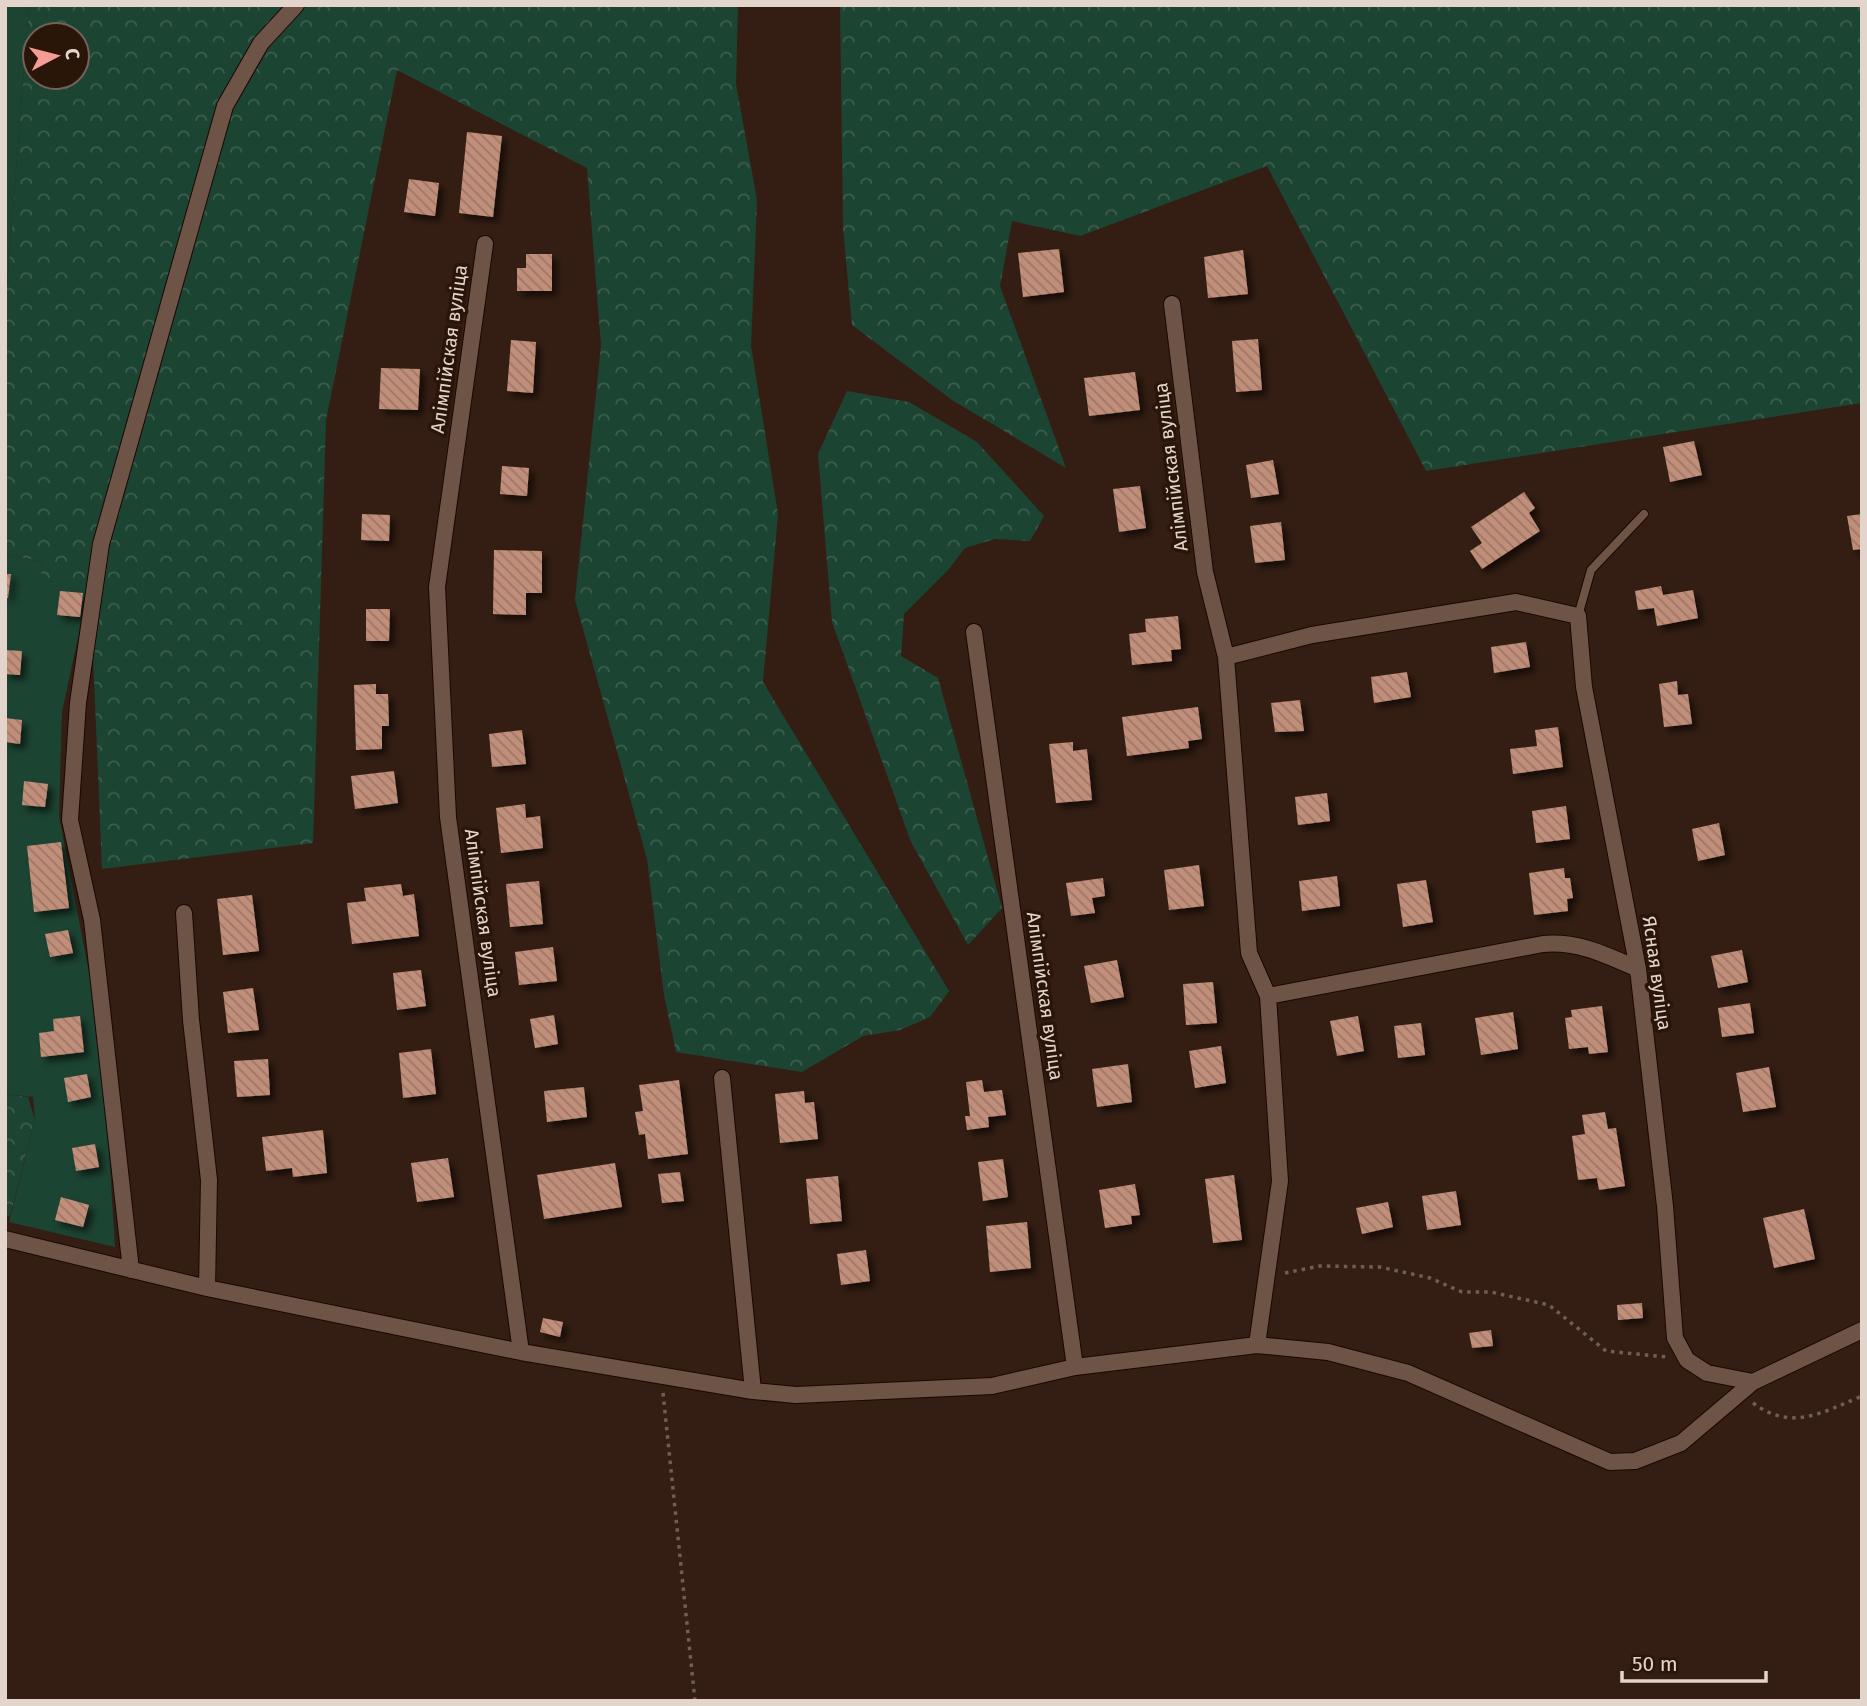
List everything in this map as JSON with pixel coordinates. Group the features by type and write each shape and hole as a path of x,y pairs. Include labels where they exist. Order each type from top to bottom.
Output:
{"street":[{"path":"131,1270 92,920 70,820 78,704 102,544 225,106 261,43 296,5"},
{"name":"Алімпійская вуліца","path":"485,244 437,587 449,817 520,1352"},
{"name":"Алімпійская вуліца","path":"1172,303 1205,572 1226,657 1249,954 1268,996 1280,1181 1257,1345"},
{"path":"1226,657 1312,635 1516,602 1578,616"},
{"name":"Ясная вуліца","path":"1578,616 1584,687 1637,969 1665,1206 1675,1338 1687,1360"},
{"name":"Алімпійская вуліца","path":"974,632 1075,1367"},
{"path":"184,914 192,1031 209,1180 206,1288"},
{"path":"1268,996 1543,944 1564,943 1587,947 1637,969"},
{"path":"722,1079 753,1391"},
{"path":"5,1239 206,1288 520,1352 662,1377 796,1395 992,1386 1075,1367 1257,1345 1328,1352 1408,1373 1610,1462 1635,1461 1681,1443 1753,1382 1862,1330"},
{"path":"1687,1360 1707,1373 1753,1382"}],"lane":[{"path":"1578,616 1591,570 1644,514"}],"path":[{"path":"1265,1283 1292,1269 1320,1266 1380,1267 1430,1278 1462,1292 1491,1293 1549,1306 1606,1351 1687,1360"},
{"path":"662,1377 695,1701"},
{"path":"1740,1394 1764,1412 1803,1420 1862,1396"}],"green space":[{"path":"5,5 29,5 28,21 21,21 22,91 5,311"},
{"path":"29,5 738,5 736,84 757,200 751,346 778,514 763,682 949,991 930,1017 900,1030 863,1036 802,1072 676,1052 664,995 647,859 575,600 601,345 587,168 397,70 326,420 313,843 102,869 90,583 39,581 43,562 5,554 5,311 22,91 91,91 91,21 28,21"},
{"path":"840,5 1862,5 1862,403 1426,471 1267,166 1080,236 1012,221 1000,286 1066,468 952,400 852,325 843,228"},
{"path":"847,391 909,402 977,442 1044,516 1030,541 995,539 965,548 948,570 904,614 901,656 938,678 1002,908 968,945 911,842 832,622 818,454"},
{"path":"5,554 43,562 40,581 90,582 62,712 59,816 95,1004 108,1134 115,1247 9,1222 35,1120 33,1097 5,1094"},
{"path":"5,1094 28,1097 35,1120 10,1216 5,1215"}],"building":[{"path":"467,132 502,136 493,217 459,213"},
{"path":"409,179 439,183 435,216 404,212"},
{"path":"1059,249 1064,292 1023,297 1018,253"},
{"path":"1243,250 1248,294 1208,298 1204,257"},
{"path":"526,254 552,254 552,291 517,291 517,268 526,268"},
{"path":"1258,339 1262,390 1236,392 1232,341"},
{"path":"511,340 536,342 533,393 507,391"},
{"path":"381,368 420,369 418,410 379,409"},
{"path":"1135,372 1140,410 1089,416 1084,378"},
{"path":"1694,441 1702,475 1670,482 1663,447"},
{"path":"1273,460 1279,494 1251,498 1246,465"},
{"path":"502,466 529,468 527,496 500,494"},
{"path":"1140,486 1146,528 1119,532 1113,489"},
{"path":"1524,492 1535,508 1529,513 1540,531 1482,569 1470,551 1482,543 1471,527"},
{"path":"362,514 390,515 389,541 361,540"},
{"path":"1862,514 1862,549 1853,550 1847,516"},
{"path":"1281,522 1285,560 1255,563 1250,526"},
{"path":"494,550 542,551 542,593 526,593 526,615 493,614"},
{"path":"5,574 11,574 8,598 5,598"},
{"path":"1661,586 1663,595 1693,590 1698,618 1657,626 1654,608 1638,610 1635,591"},
{"path":"60,591 83,593 80,617 57,615"},
{"path":"366,609 390,609 389,641 366,641"},
{"path":"1178,616 1181,649 1171,650 1172,661 1132,665 1129,634 1146,632 1145,619"},
{"path":"1526,642 1530,667 1494,673 1491,647"},
{"path":"5,650 22,651 20,675 5,674"},
{"path":"1407,672 1411,697 1374,703 1371,677"},
{"path":"1677,681 1678,695 1688,694 1692,724 1664,727 1659,684"},
{"path":"376,684 376,694 388,694 389,726 382,726 382,749 356,750 354,685"},
{"path":"1300,700 1304,731 1275,732 1271,703"},
{"path":"1198,707 1202,739 1188,741 1189,748 1127,756 1122,717"},
{"path":"5,718 22,720 20,744 5,742"},
{"path":"1558,727 1563,767 1513,774 1510,749 1537,746 1535,730"},
{"path":"522,730 526,764 492,767 489,734"},
{"path":"1073,742 1073,751 1087,749 1092,800 1056,803 1049,744"},
{"path":"394,771 398,803 355,809 351,776"},
{"path":"24,781 48,784 45,807 22,805"},
{"path":"1327,793 1330,821 1298,825 1295,797"},
{"path":"525,804 526,818 540,816 543,848 501,853 496,808"},
{"path":"1566,806 1570,839 1536,843 1532,811"},
{"path":"1719,823 1725,855 1698,861 1692,829"},
{"path":"61,842 69,908 34,912 27,846"},
{"path":"1199,865 1204,906 1169,910 1164,870"},
{"path":"1564,868 1565,878 1570,878 1573,898 1567,899 1568,911 1534,915 1529,873"},
{"path":"1337,876 1340,906 1302,911 1299,881"},
{"path":"1103,878 1105,896 1092,898 1095,913 1071,916 1066,883"},
{"path":"1426,880 1433,922 1403,927 1397,884"},
{"path":"539,881 543,924 510,927 506,884"},
{"path":"401,884 403,896 414,894 419,936 352,944 347,903 366,901 364,888"},
{"path":"252,895 259,951 223,955 217,899"},
{"path":"68,930 73,953 50,957 45,934"},
{"path":"553,947 557,981 519,985 515,952"},
{"path":"1742,950 1748,982 1718,988 1711,956"},
{"path":"1117,960 1124,997 1091,1003 1084,966"},
{"path":"421,970 426,1006 397,1010 393,973"},
{"path":"1213,982 1217,1023 1186,1025 1183,984"},
{"path":"253,988 259,1030 228,1033 223,992"},
{"path":"1750,1003 1754,1033 1722,1037 1718,1008"},
{"path":"1602,1006 1608,1052 1589,1054 1588,1047 1569,1049 1565,1018 1572,1017 1571,1010"},
{"path":"1513,1012 1518,1049 1481,1055 1475,1018"},
{"path":"554,1015 558,1044 535,1048 530,1019"},
{"path":"80,1016 84,1052 41,1057 39,1033 54,1031 53,1019"},
{"path":"1358,1016 1364,1051 1337,1056 1330,1021"},
{"path":"1421,1023 1425,1055 1398,1058 1394,1026"},
{"path":"1221,1046 1226,1083 1195,1088 1189,1051"},
{"path":"431,1049 436,1094 403,1098 399,1053"},
{"path":"268,1059 270,1095 237,1097 234,1061"},
{"path":"1128,1064 1132,1102 1097,1107 1092,1069"},
{"path":"1769,1067 1776,1107 1743,1112 1736,1073"},
{"path":"87,1074 91,1097 68,1102 64,1078"},
{"path":"679,1080 688,1154 648,1159 645,1134 639,1135 635,1112 643,1111 639,1085"},
{"path":"982,1080 984,1092 1002,1090 1006,1115 988,1117 989,1127 967,1130 965,1116 970,1116 966,1082"},
{"path":"584,1087 587,1117 547,1122 544,1091"},
{"path":"804,1091 805,1103 814,1102 818,1139 780,1143 775,1094"},
{"path":"1605,1112 1608,1129 1616,1128 1625,1186 1599,1190 1597,1178 1578,1180 1572,1136 1585,1134 1582,1115"},
{"path":"323,1130 327,1173 293,1177 292,1168 266,1171 262,1137"},
{"path":"95,1144 99,1167 76,1171 72,1148"},
{"path":"448,1158 454,1197 417,1202 411,1163"},
{"path":"1003,1159 1008,1197 983,1201 978,1162"},
{"path":"615,1163 622,1207 544,1219 537,1175"},
{"path":"680,1172 684,1201 662,1203 658,1174"},
{"path":"1234,1175 1242,1240 1213,1243 1205,1179"},
{"path":"838,1176 842,1221 810,1224 806,1179"},
{"path":"1135,1184 1140,1215 1131,1216 1132,1224 1105,1228 1099,1190"},
{"path":"1456,1191 1461,1225 1427,1230 1422,1196"},
{"path":"61,1197 89,1205 83,1227 55,1220"},
{"path":"1388,1202 1393,1227 1362,1234 1356,1208"},
{"path":"1804,1209 1815,1259 1774,1268 1763,1218"},
{"path":"1027,1222 1031,1268 990,1272 986,1226"},
{"path":"866,1250 870,1281 841,1285 837,1254"},
{"path":"1642,1303 1643,1318 1618,1320 1617,1305"},
{"path":"543,1318 563,1322 560,1337 540,1332"},
{"path":"1491,1330 1493,1346 1472,1348 1469,1333"}]}
